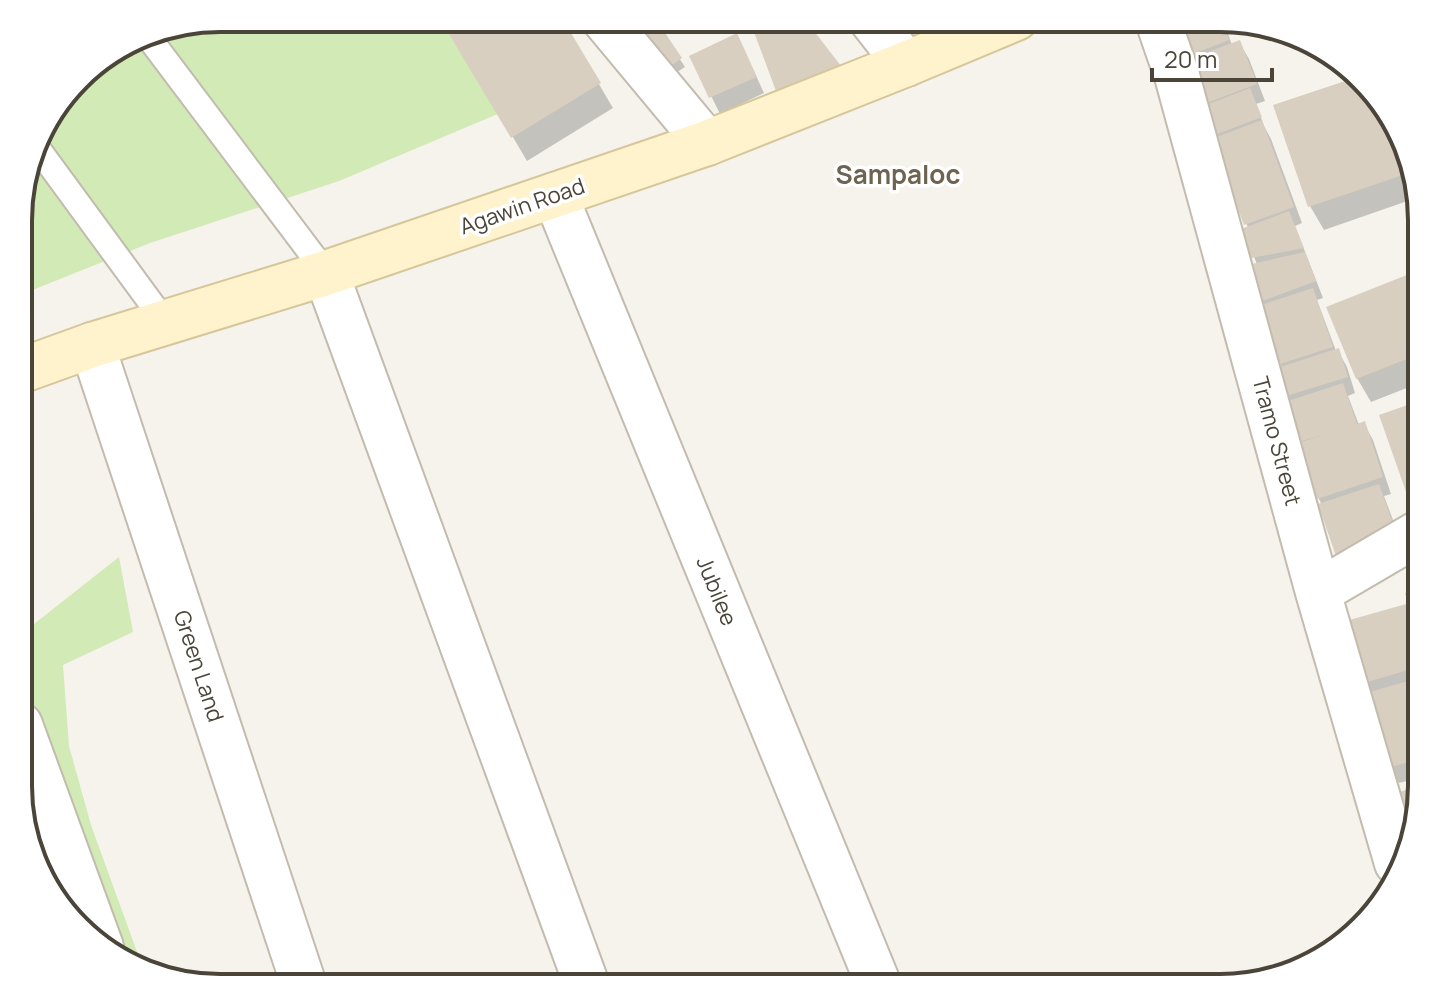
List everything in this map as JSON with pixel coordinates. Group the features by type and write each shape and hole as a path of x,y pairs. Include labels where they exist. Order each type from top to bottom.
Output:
{"street":[{"path":"615,32 707,143"},
{"path":"881,32 906,64"},
{"name":"Agawin Road","path":"32,367 92,345 326,273 707,143 906,64 975,32"},
{"name":"Tramo Street","path":"1162,32 1177,76 1318,592 1395,856"},
{"name":"Jubilee","path":"555,195 874,974"},
{"path":"326,273 583,974"},
{"name":"Green Land","path":"92,345 300,974"},
{"path":"1318,592 1408,539"},
{"path":"32,758 92,923"}],"lane":[{"path":"154,44 326,273"},
{"path":"43,156 165,322"}],"green space":[{"path":"220,32 501,32 521,104 339,181 150,243 32,290 34,196 46,148 57,126 79,96 126,57 160,42"},
{"path":"119,557 133,632 63,665 69,746 91,825 138,956 106,935 79,910 51,869 38,834 32,798 34,624"}],"building":[{"path":"570,32 601,83 511,138 449,34"},
{"path":"646,32 664,32 682,58 658,75 634,40"},
{"path":"754,32 815,32 841,66 776,91"},
{"path":"892,32 942,32 907,60"},
{"path":"1179,32 1226,32 1229,40 1188,56"},
{"path":"737,33 757,77 709,98 689,56"},
{"path":"1240,40 1257,84 1204,104 1187,60"},
{"path":"1346,81 1369,106 1389,137 1403,175 1308,207 1273,105"},
{"path":"1250,88 1262,117 1212,136 1201,107"},
{"path":"1262,120 1294,207 1244,225 1211,139"},
{"path":"1289,211 1304,248 1251,258 1241,229"},
{"path":"1305,252 1316,281 1257,303 1247,265"},
{"path":"1408,275 1408,359 1356,379 1326,307"},
{"path":"1313,288 1333,347 1277,365 1258,306"},
{"path":"1339,348 1348,377 1286,396 1277,368"},
{"path":"1343,383 1357,424 1365,421 1383,477 1317,499 1298,443 1326,434 1298,442 1285,402"},
{"path":"1408,405 1408,497 1379,415"},
{"path":"1379,484 1397,535 1336,556 1318,504"},
{"path":"1406,604 1408,670 1364,683 1346,621"},
{"path":"1408,681 1408,762 1388,768 1366,693"},
{"path":"1408,789 1401,836 1389,795"}],"district":[{"name":"Sampaloc","path":"898,174"}]}
